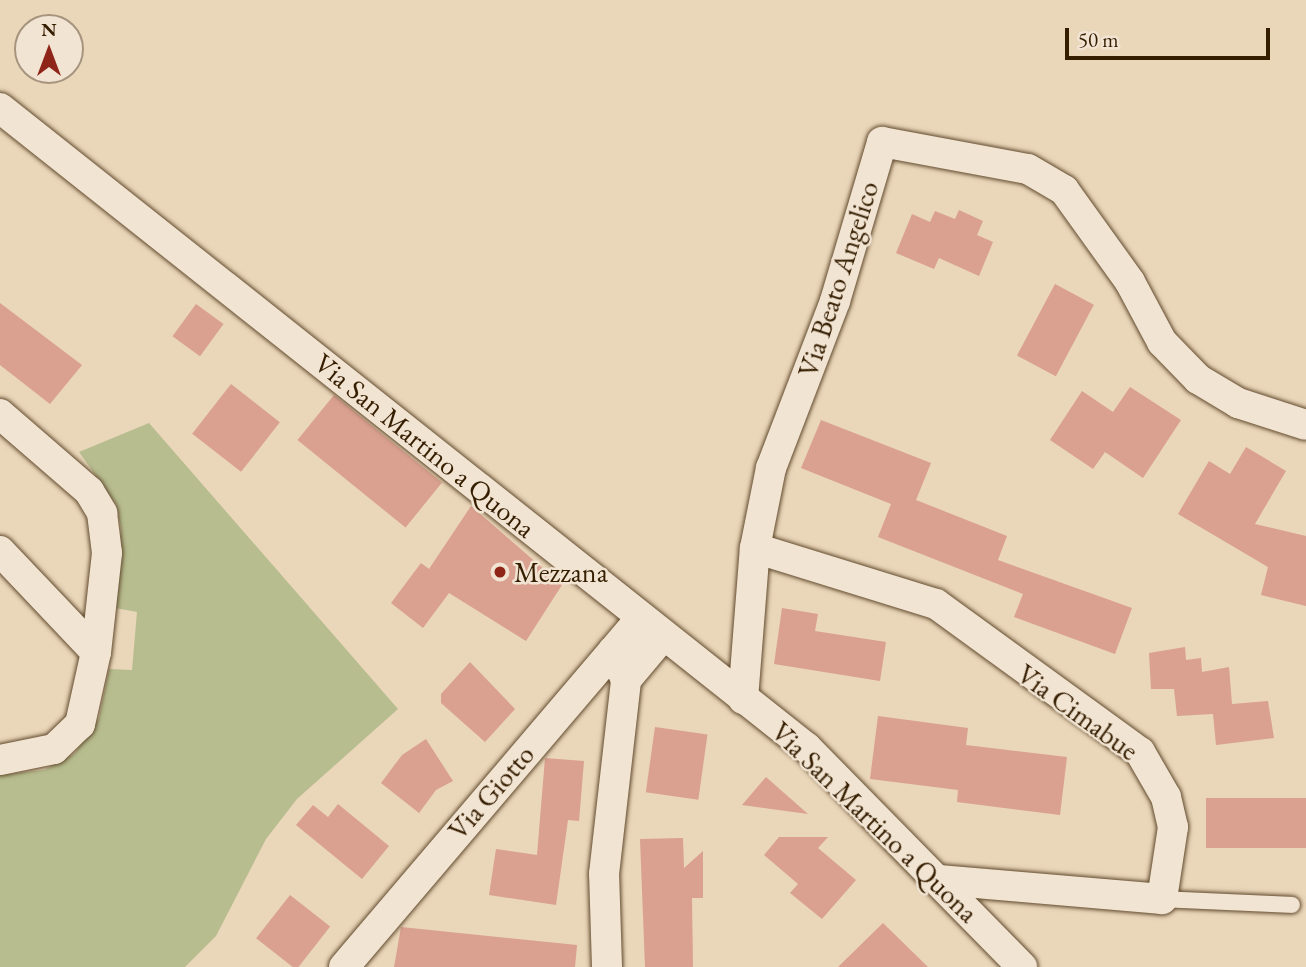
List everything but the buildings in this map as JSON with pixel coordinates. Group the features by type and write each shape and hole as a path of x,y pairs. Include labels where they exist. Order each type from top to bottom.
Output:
{"street":[{"name":"Via San Martino a Quona","path":"0,108 102,193 401,421 634,637 743,699 807,748 1022,967"},
{"name":"Via Beato Angelico","path":"743,699 755,548 771,468 835,301 883,142 1028,169 1064,190 1130,282 1162,342 1198,379 1249,407 1306,425"},
{"path":"0,414 71,471 102,513 107,568 86,708 71,737 37,755 0,760"},
{"name":"Via Cimabue","path":"755,548 936,604 1140,752 1166,797 1173,827 1162,900"},
{"path":"0,551 96,652"},
{"path":"626,680 634,637"},
{"path":"607,967 604,874 626,680 634,637"},
{"name":"Via Giotto","path":"344,967 634,637"},
{"path":"939,880 1162,900"}],"lane":[{"path":"1162,900 1292,905"}],"green space":[{"path":"149,423 398,709 297,799 266,839 216,936 185,967 0,967 0,775 44,770 74,754 99,718 109,669 132,670 137,612 115,608 121,528 116,504 79,452"}],"place":[{"name":"Mezzana","path":"500,572"}]}
